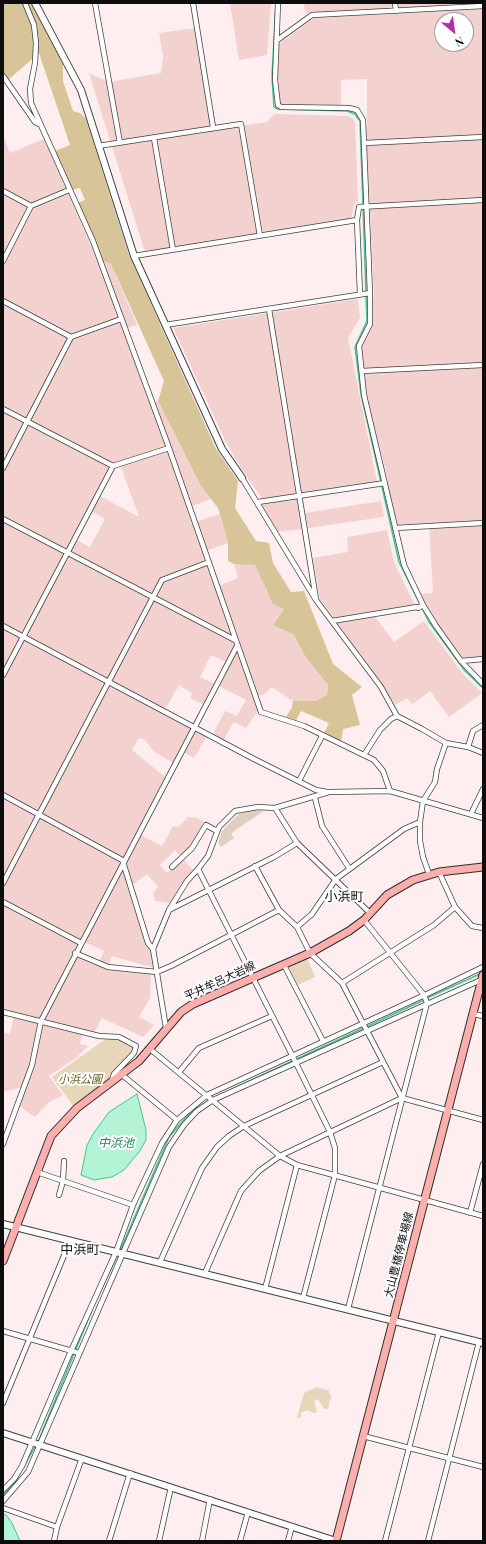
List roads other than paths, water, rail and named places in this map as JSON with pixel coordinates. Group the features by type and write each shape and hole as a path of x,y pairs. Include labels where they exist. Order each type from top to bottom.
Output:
{"main road":[{"name":"平井牟呂大岩線","path":"3,1262 48,1143 56,1130 77,1108 139,1061 181,1012 193,1004 310,953 350,931 364,920 369,912 387,895 428,874 483,867"},
{"name":"大山豊橋停車場線","path":"336,1541 483,977"}],"street":[{"path":"25,3 35,29 36,56 29,94 39,124 93,241 169,448 261,712 304,726 374,760 380,767 390,791"},
{"path":"35,3 80,90 134,256 222,449 258,502 316,600 381,687 397,716 446,743 468,747 483,753"},
{"path":"95,3 120,143"},
{"path":"193,3 214,127"},
{"path":"278,3 276,41 276,80 278,105 281,107 353,108 357,110 363,120 370,324 359,346 364,394 382,483 404,565 423,605 436,626 462,661 483,684"},
{"path":"395,3 396,11"},
{"path":"276,41 312,15 483,6"},
{"path":"4,79 35,122 39,124"},
{"path":"98,146 214,127 242,124 260,236"},
{"path":"364,143 483,137"},
{"path":"154,138 173,250"},
{"path":"3,261 31,206 69,190"},
{"path":"3,191 31,206"},
{"path":"362,294 357,220 359,207 483,200"},
{"path":"134,256 357,220"},
{"path":"165,325 370,293"},
{"path":"3,301 71,337"},
{"path":"269,308 316,600"},
{"path":"3,468 71,337 122,319"},
{"path":"362,371 483,365"},
{"path":"3,409 113,466"},
{"path":"3,675 113,466 169,448"},
{"path":"258,502 382,483"},
{"path":"3,519 235,640"},
{"path":"395,528 483,522"},
{"path":"3,883 162,580 209,562"},
{"path":"332,621 416,607 418,608 423,605"},
{"path":"3,626 316,790 329,792 390,791 483,818"},
{"path":"3,1144 32,1065 41,1021 123,861 237,646"},
{"path":"462,661 483,659"},
{"path":"364,755 380,730 391,719 397,716"},
{"path":"468,747 473,731 483,725"},
{"path":"299,781 322,736"},
{"path":"428,874 420,841 420,822 423,801 435,782 437,769 446,743"},
{"path":"471,814 483,789"},
{"path":"153,949 169,910 187,882 208,856 219,827 235,811 258,807 275,808 315,798 329,792"},
{"path":"3,795 123,861 148,943 153,949 166,1028"},
{"path":"315,798 322,826 349,868"},
{"path":"275,808 297,843 369,912"},
{"path":"296,927 312,914 336,879 404,829 420,822"},
{"path":"172,867 189,853 206,825 217,832"},
{"path":"169,910 297,843"},
{"path":"255,866 279,910 296,927 310,953 342,983 402,1098"},
{"path":"198,869 312,1095 330,1132 335,1148 334,1175 303,1298"},
{"path":"439,872 456,907 472,926 483,928"},
{"path":"3,902 81,943"},
{"path":"342,983 434,925 456,907"},
{"path":"75,953 108,967 157,972 279,910"},
{"path":"348,1309 427,1003 424,995 364,920"},
{"path":"284,964 324,1041"},
{"path":"3,1490 14,1479 22,1466 70,1351 116,1252 133,1205 162,1143 177,1120 207,1095 483,967"},
{"path":"3,1501 28,1472 78,1353 169,1147 191,1117 213,1100 483,977"},
{"path":"3,1012 99,1036 120,1037 136,1046 134,1053 114,1074 112,1080"},
{"path":"473,1014 483,1016"},
{"path":"179,1072 199,1048 272,1016"},
{"path":"150,1049 280,1156 297,1165 483,1216"},
{"path":"160,1262 202,1168 218,1147 229,1136 244,1126 383,1062"},
{"path":"121,1074 177,1120"},
{"path":"204,1273 241,1191 259,1171 280,1156 402,1098 483,1120"},
{"path":"59,1195 63,1181 64,1161"},
{"path":"470,1213 483,1164"},
{"path":"265,1288 297,1165"},
{"path":"37,1172 133,1205"},
{"path":"3,1224 481,1342 448,1459 428,1541"},
{"path":"3,1403 70,1241"},
{"path":"3,1331 78,1353"},
{"path":"385,1541 439,1332"},
{"path":"3,1433 336,1541"},
{"path":"363,1436 483,1467"},
{"path":"54,1541 57,1527 82,1458"},
{"path":"109,1541 130,1474"},
{"path":"159,1541 170,1487"},
{"path":"202,1541 210,1500"},
{"path":"3,1508 57,1527"},
{"path":"240,1541 248,1512"},
{"path":"288,1541 292,1526"}],"water":[{"name":"中浜池","path":"137,1094 146,1130 146,1140 139,1152 124,1170 112,1177 94,1180 81,1175 87,1145 93,1134 109,1112"},
{"path":"3,1513 12,1523 20,1541 3,1541"}],"waterway":[{"path":"276,3 272,77 274,107 277,109 347,111 355,114 360,121 366,292"},
{"path":"366,296 367,321 355,347 361,394 399,562 429,622 465,671 483,688"},
{"path":"427,998 482,973"},
{"path":"230,1090 424,1000"},
{"path":"120,1251 169,1137 188,1115 210,1100"},
{"path":"98,1296 118,1254"},
{"path":"38,1442 92,1310"},
{"path":"3,1495 15,1482 36,1445"}],"district":[{"name":"小浜町","path":"344,897"},
{"name":"中浜町","path":"80,1250"}],"park label":[{"name":"小浜公園","path":"80,1080"}]}
